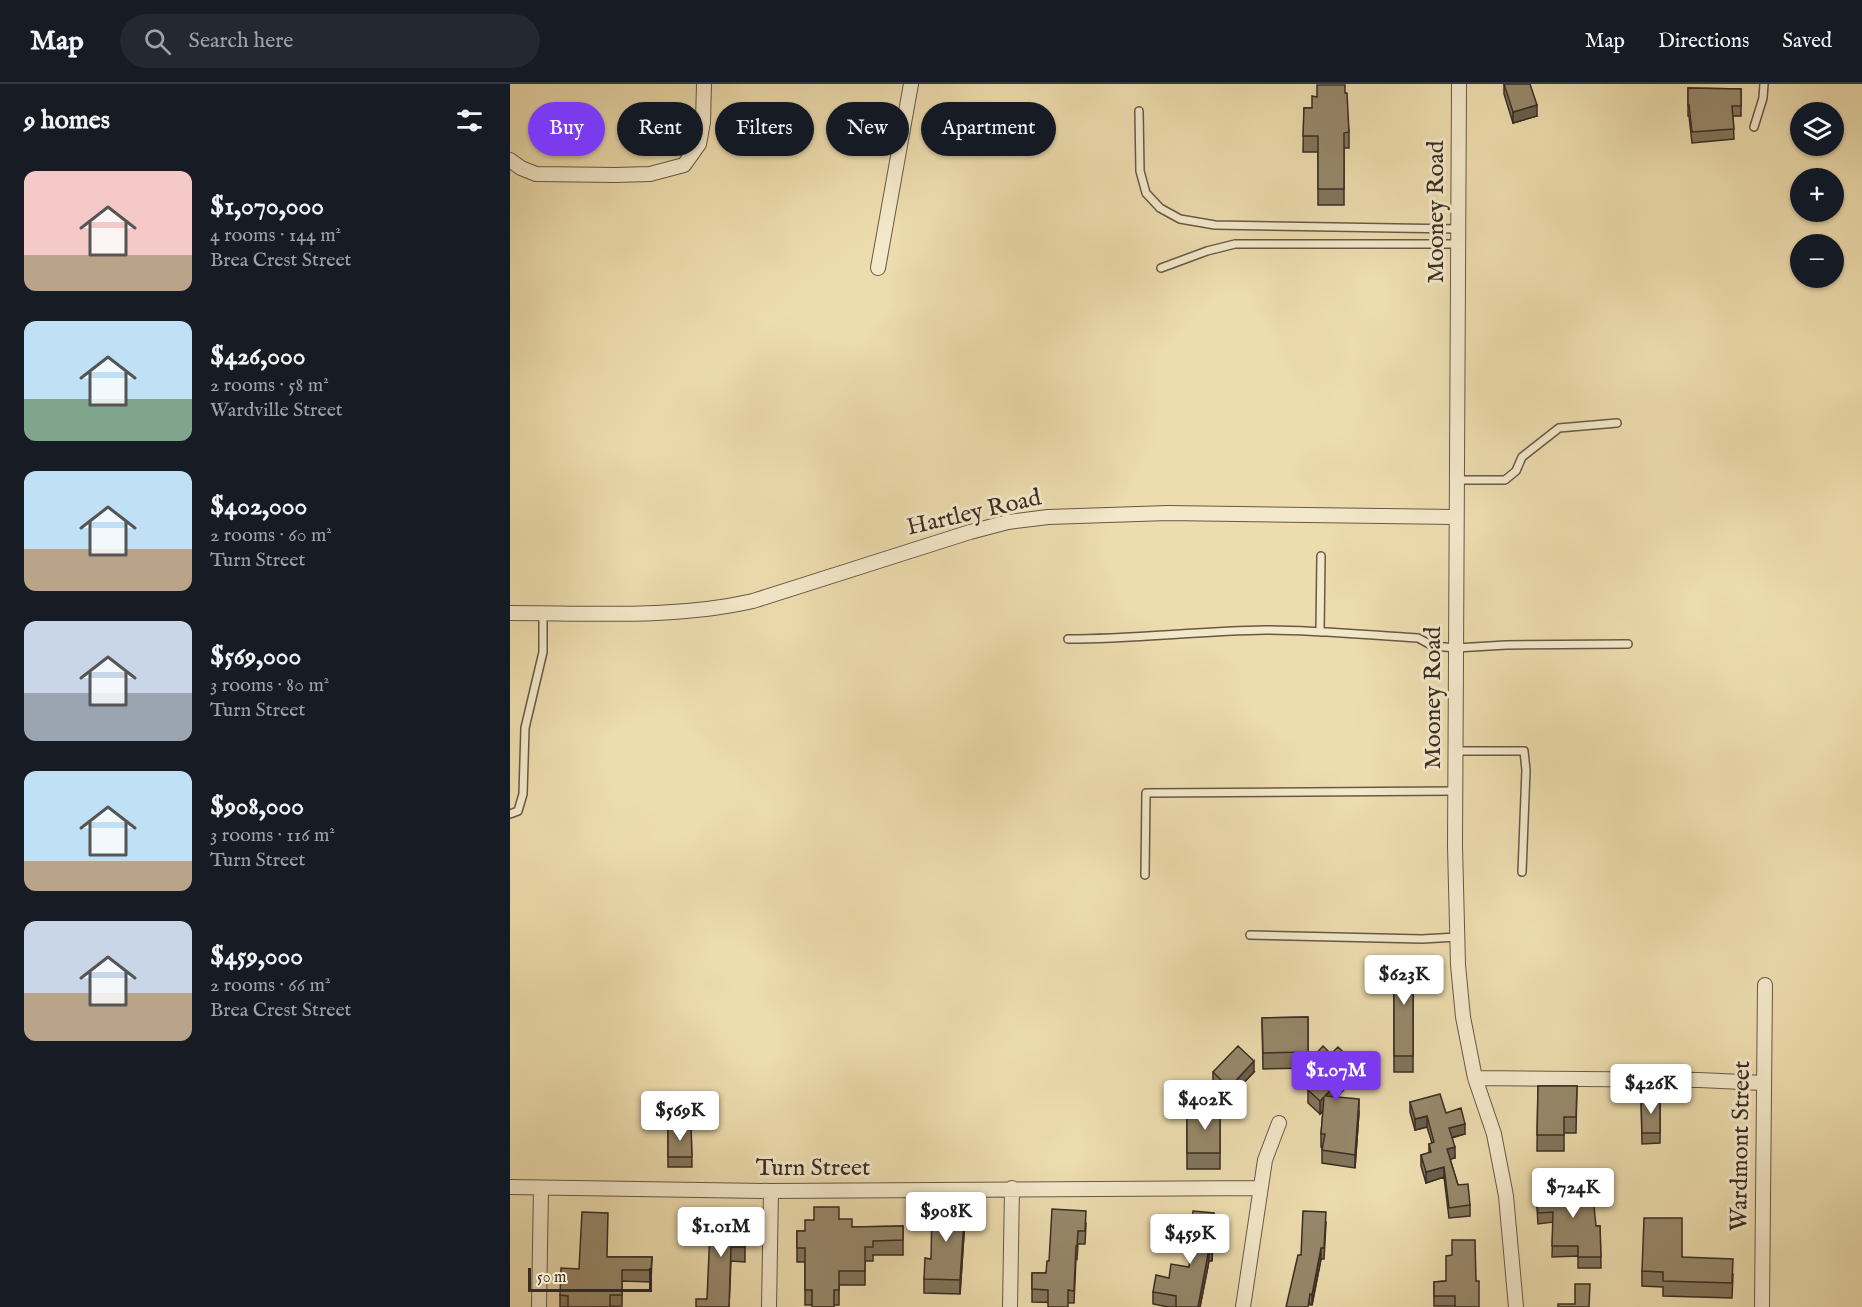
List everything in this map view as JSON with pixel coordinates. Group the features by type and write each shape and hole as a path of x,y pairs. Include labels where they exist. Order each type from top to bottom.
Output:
{"street":[{"path":"510,160 521,168 536,174 650,174 684,165 699,144 703,122 704,84"},
{"path":"878,268 911,84"},
{"name":"Mooney Road","path":"1459,84 1455,791 1457,937 1463,1017 1475,1078 1494,1134 1506,1196 1516,1307"},
{"name":"Hartley Road","path":"510,613 635,613 724,608 753,601 970,532 1008,522 1048,517 1088,514 1192,513 1456,517"},
{"name":"Wardmont Street","path":"1762,1307 1764,985"},
{"path":"1475,1078 1699,1080 1764,1083"},
{"path":"1243,1307 1265,1160 1279,1123"},
{"name":"Turn Street","path":"510,1187 771,1191 1261,1188"},
{"path":"539,1307 541,1188"},
{"path":"1010,1307 1012,1188"},
{"path":"769,1307 771,1191"}],"lane":[{"path":"1754,127 1763,98 1764,84"},
{"path":"1138,111 1140,171 1146,193 1160,208 1180,219 1215,225 1458,229"},
{"path":"1161,268 1207,251 1235,244 1458,244"},
{"path":"1457,480 1504,480 1516,471 1522,457 1559,428 1617,423"},
{"path":"1320,632 1321,556"},
{"path":"510,814 518,811 523,794 525,728 543,652 543,613"},
{"path":"1068,639 1268,630 1418,638 1433,646 1456,648 1506,645 1628,644"},
{"path":"1456,751 1524,751 1526,770 1522,872"},
{"path":"1145,875 1146,792 1455,791"},
{"path":"1250,935 1422,939 1457,937"}],"building":[{"path":"1504,84 1530,84 1537,105 1513,112"},
{"path":"1317,85 1345,85 1349,132 1344,133 1344,189 1318,189 1318,136 1303,136 1304,108 1312,108 1312,96 1317,97"},
{"path":"1688,88 1741,89 1741,106 1732,106 1734,129 1692,132"},
{"path":"1394,956 1413,956 1413,1056 1394,1056"},
{"path":"1308,1017 1308,1052 1263,1053 1262,1018"},
{"path":"1238,1046 1254,1061 1229,1088 1213,1072"},
{"path":"1323,1046 1331,1054 1338,1047 1356,1064 1325,1096 1359,1099 1355,1155 1322,1150 1325,1134 1321,1134 1324,1097 1320,1101 1308,1090 1323,1075 1309,1061"},
{"path":"1538,1086 1577,1086 1576,1117 1564,1117 1564,1135 1537,1135"},
{"path":"1440,1094 1446,1113 1461,1108 1465,1124 1449,1128 1455,1147 1447,1149 1458,1185 1468,1184 1470,1205 1449,1208 1444,1167 1426,1172 1421,1155 1431,1152 1429,1144 1434,1142 1427,1116 1415,1119 1410,1102"},
{"path":"1660,1096 1660,1133 1642,1133 1641,1097"},
{"path":"1200,1105 1220,1105 1220,1153 1187,1153 1187,1118 1200,1118"},
{"path":"668,1127 691,1127 692,1157 668,1157"},
{"path":"1592,1187 1596,1226 1600,1226 1601,1257 1578,1257 1578,1246 1552,1246 1553,1212 1538,1213 1536,1192"},
{"path":"942,1204 965,1205 960,1280 924,1279 925,1258 931,1259 932,1208 942,1208"},
{"path":"814,1207 839,1207 839,1219 852,1219 852,1227 903,1226 903,1240 873,1241 873,1247 865,1247 865,1271 839,1271 839,1290 834,1290 834,1307 812,1307 812,1290 805,1290 805,1248 797,1248 797,1231 805,1231 805,1220 814,1220"},
{"path":"711,1208 732,1209 731,1231 745,1232 745,1247 731,1247 729,1307 696,1307 696,1299 707,1299"},
{"path":"1052,1209 1086,1211 1085,1231 1078,1231 1074,1291 1068,1290 1068,1307 1048,1307 1048,1290 1032,1289 1032,1273 1046,1273 1047,1261 1049,1261"},
{"path":"1193,1211 1214,1213 1212,1249 1209,1249 1198,1307 1176,1307 1176,1296 1153,1292 1156,1275 1169,1278 1171,1264 1189,1267"},
{"path":"1303,1211 1326,1212 1324,1248 1321,1248 1308,1307 1286,1307 1298,1255 1301,1255"},
{"path":"582,1212 608,1213 607,1257 652,1257 651,1270 622,1270 622,1295 610,1295 610,1307 568,1307 568,1296 560,1295 561,1268 579,1269"},
{"path":"1644,1218 1682,1218 1682,1257 1733,1259 1732,1283 1663,1281 1663,1272 1642,1271"},
{"path":"1452,1240 1475,1240 1479,1307 1455,1307 1455,1296 1434,1296 1434,1282 1446,1281 1446,1256 1452,1255"},
{"path":"1575,1284 1590,1284 1589,1307 1558,1307 1558,1304 1575,1304"}]}
